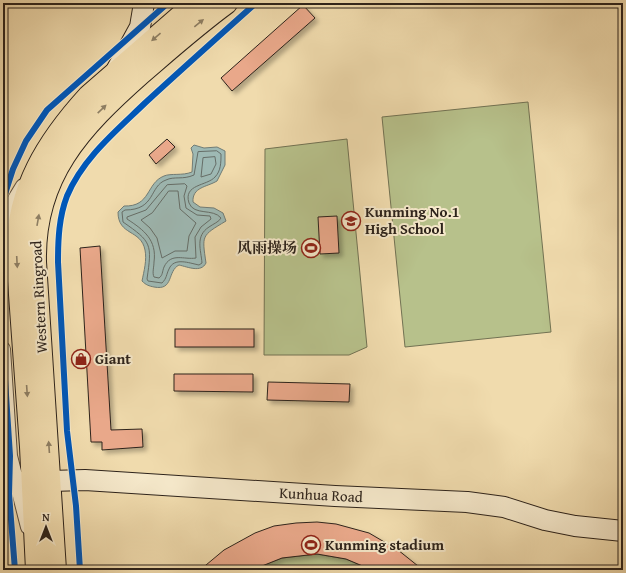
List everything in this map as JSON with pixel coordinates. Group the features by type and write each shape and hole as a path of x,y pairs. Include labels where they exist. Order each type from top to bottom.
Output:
{"main road":[{"name":"Western Ringroad","path":"36,562 33,481 17,253 21,210 36,170 70,117 89,96 196,3"},
{"name":"Western Ringroad","path":"55,570 33,481 35,235 42,202 59,166 77,137 93,118 185,34 226,3"}],"street":[{"path":"114,74 140,27 144,3"},
{"path":"3,233 6,218 18,191 36,170"},
{"path":"3,349 9,448 33,481"},
{"name":"Kunhua Road","path":"33,481 85,480 327,496 467,502 504,507 545,520 575,526 623,531"}],"green space":[{"path":"528,102 551,332 405,347 382,117"},
{"name":"风雨操场","path":"347,139 367,347 349,355 264,355 265,149"},
{"path":"317,554 346,559 372,570 252,570 282,558"}],"water":[{"path":"194,145 204,148 217,147 225,151 225,165 217,181 198,190 193,197 193,202 200,207 214,208 223,213 226,221 208,233 205,237 204,247 206,263 204,266 198,269 179,265 175,268 170,280 165,286 154,287 142,281 146,258 143,243 135,235 125,229 119,220 118,212 124,206 139,203 144,199 158,179 164,176 192,172 193,154 191,148"}],"building":[{"path":"303,5 315,18 232,91 221,78"},
{"path":"167,139 175,147 156,164 149,155"},
{"path":"337,216 339,253 320,254 318,217"},
{"path":"100,246 111,430 142,429 143,447 102,450 102,442 91,442 80,248"},
{"path":"175,329 254,329 254,347 175,347"},
{"path":"174,374 253,374 253,392 174,391"},
{"path":"268,382 350,384 349,402 267,400"},
{"name":"Kunming stadium","path":"317,522 336,524 369,533 398,550 423,570 372,570 346,559 317,554 282,558 252,570 200,570 224,550 255,533 274,526"}],"cycle path":[{"path":"3,200 13,169 26,141 47,110 168,3"},
{"path":"80,570 76,506 67,431 58,262 58,245 64,204 82,169 101,146 145,103 256,3"},
{"path":"3,349 10,456 9,494 15,570"}],"place":[{"name":"Kunming No.1 High School","path":"351,221"},
{"name":"风雨操场","path":"311,248"},
{"name":"Giant","path":"81,359"},
{"name":"Kunming stadium","path":"311,545"}]}
